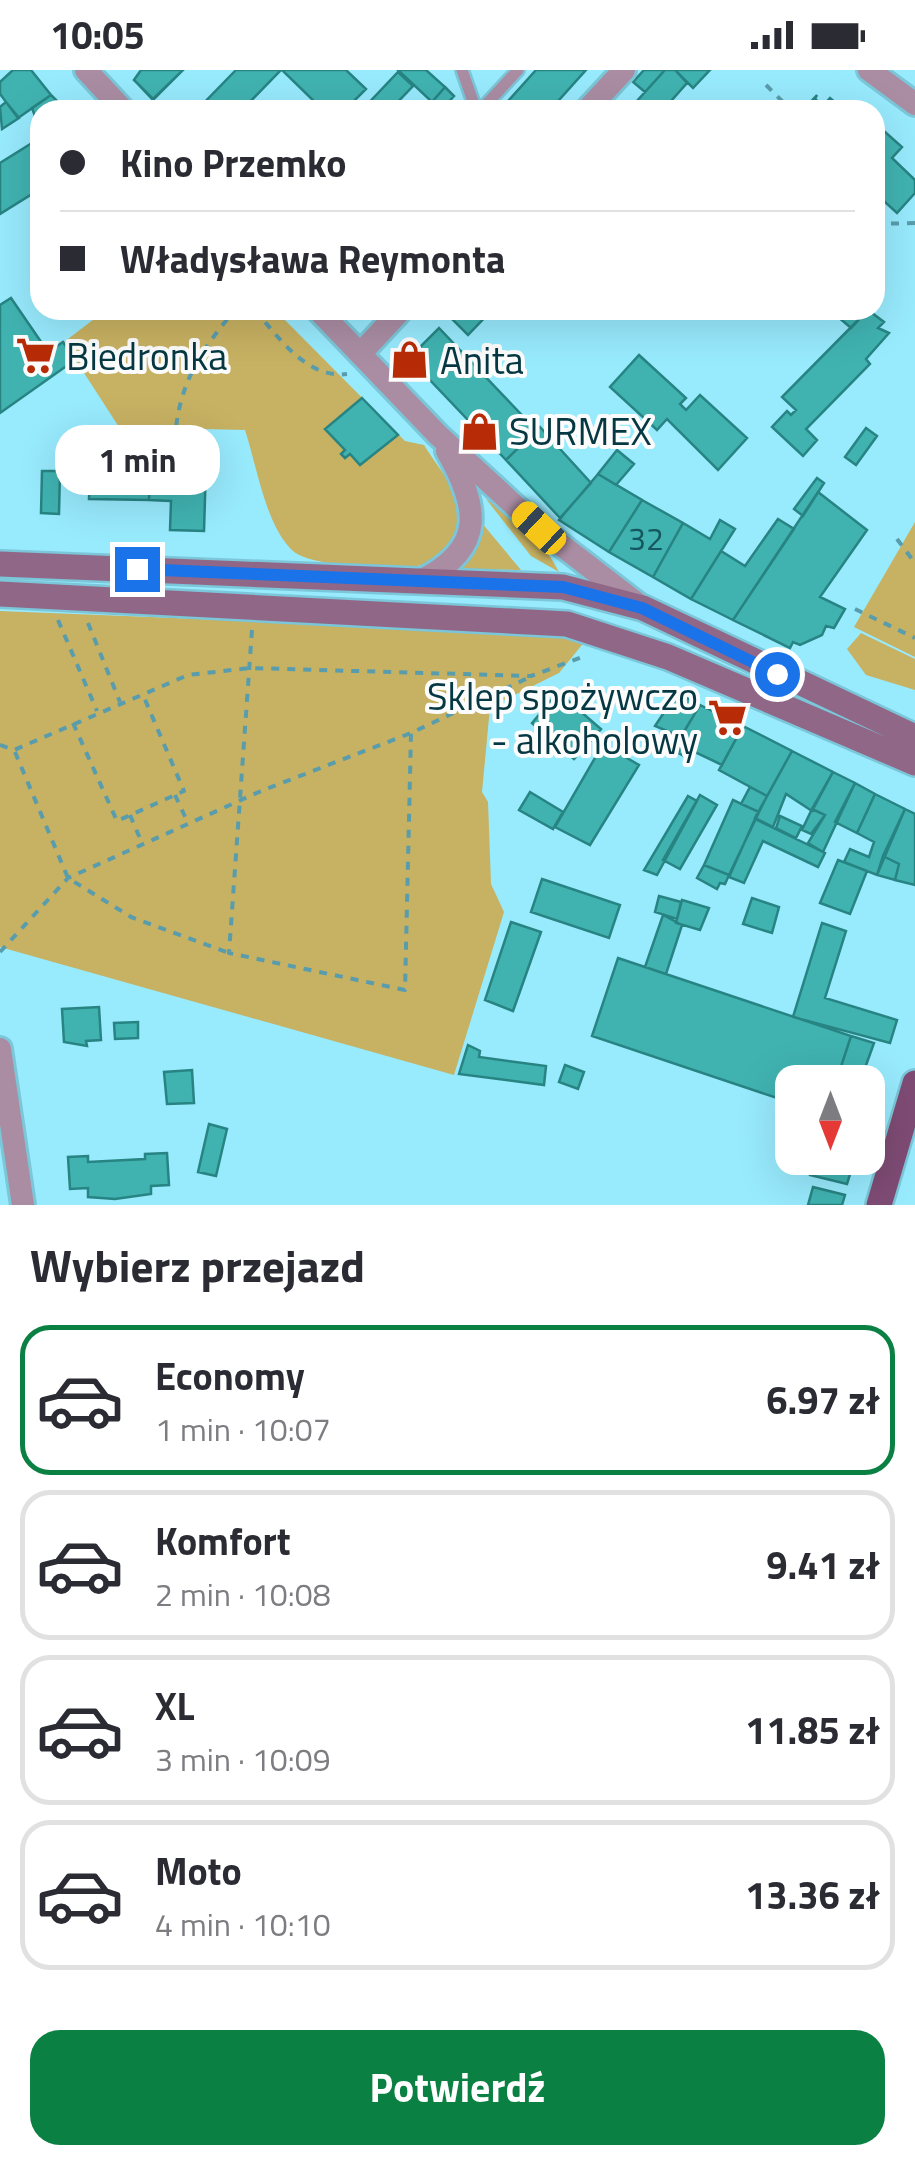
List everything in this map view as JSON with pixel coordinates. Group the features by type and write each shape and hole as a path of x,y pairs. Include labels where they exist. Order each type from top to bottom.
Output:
{"main road":[{"path":"0,564 563,587 642,608 915,736"},
{"path":"0,594 567,624 668,658 915,763"},
{"path":"879,749 915,776"},
{"path":"879,1205 915,1083"}],"street":[{"path":"86,70 114,100"},
{"path":"596,100 624,70"},
{"path":"869,70 915,104"},
{"path":"326,320 358,363 539,528 642,608"},
{"path":"358,363 393,320"},
{"path":"422,580 460,551 472,522 470,495 438,435"},
{"path":"0,1049 22,1205"}],"lane":[{"path":"462,70 474,100"},
{"path":"488,100 518,70"}],"path":[{"path":"766,85 781,100"},
{"path":"885,224 915,223"},
{"path":"175,442 176,412 184,387 201,350 226,320"},
{"path":"264,320 293,353 330,376 358,363"},
{"path":"896,538 915,563"},
{"path":"855,609 915,638"},
{"path":"58,620 98,710"},
{"path":"87,623 120,702"},
{"path":"228,953 252,627"},
{"path":"0,952 68,878 242,799 411,733 531,676 597,652"},
{"path":"0,746 14,750 98,710 188,675 250,668 531,676"},
{"path":"73,723 117,821 184,791 142,694"},
{"path":"14,750 68,878 131,917 228,953 405,990 411,733"},
{"path":"175,796 188,824"},
{"path":"130,815 143,844"}],"shaded area":[{"path":"93,320 285,320 405,441 424,445 458,501 460,528 453,542 436,559 411,567 335,564 303,556 293,551 275,526 245,430 119,427 64,342"},
{"path":"486,499 528,531 559,572 531,556"},
{"path":"481,522 521,570 455,569 475,550"},
{"path":"915,522 915,657 854,627"},
{"path":"0,611 496,631 586,640 559,673 490,707 482,792 488,802 491,884 504,912 454,1075 0,947"},
{"path":"861,633 915,659 915,690 866,675 847,649"}],"building":[{"path":"13,70 31,70 51,95 44,100 30,100 30,110 18,118 0,94 0,82"},
{"path":"141,70 183,70 153,100 134,80"},
{"path":"141,70 183,70 153,99 134,80"},
{"path":"236,70 281,70 252,100 207,100"},
{"path":"282,70 346,70 366,89 355,100 313,100"},
{"path":"398,70 426,70 445,87 430,100"},
{"path":"536,70 586,70 559,100 509,100"},
{"path":"644,70 675,70 687,83 672,100 638,100 645,92 633,82"},
{"path":"644,70 665,70 645,92 633,82"},
{"path":"675,70 710,70 693,88"},
{"path":"398,72 413,86 400,100 371,100"},
{"path":"445,87 454,96 450,100 434,100"},
{"path":"6,102 19,118 2,129 0,107"},
{"path":"885,132 902,147 892,158 915,180 915,193 897,213 885,202"},
{"path":"30,144 30,195 0,214 0,163"},
{"name":"Biedronka","path":"11,298 48,352 63,342 75,360 0,413 0,305"},
{"path":"453,320 482,320 468,335"},
{"path":"842,320 859,320 851,328"},
{"path":"858,320 884,322 878,328 889,333 866,359 870,364 806,429 817,440 803,456 772,427 787,411 791,415 796,410 782,397"},
{"path":"439,328 536,430 506,460 409,358"},
{"path":"639,355 686,398 680,404 686,410 700,395 747,438 718,470 667,419 657,430 610,387"},
{"path":"362,398 398,435 360,465 350,454 345,458 341,454 345,450 325,429"},
{"path":"540,427 591,483 560,518 506,460"},
{"path":"866,428 877,436 856,465 845,457"},
{"path":"171,432 207,433 204,531 170,530 171,501 149,500 151,458 171,458"},
{"path":"617,450 634,464 616,485 598,474"},
{"path":"91,454 151,458 149,500 89,499"},
{"path":"42,471 60,471 59,514 41,513"},
{"path":"598,474 642,500 609,552 559,520"},
{"path":"817,478 824,483 803,516 794,509"},
{"path":"818,492 867,530 820,597 845,609 834,628 826,626 822,635 800,645 793,642 790,648 733,620"},
{"path":"642,500 683,523 653,577 609,552"},
{"path":"778,519 794,529 733,620 691,599 721,551 745,566"},
{"path":"720,520 735,529 691,599 653,577 683,523 710,539"},
{"path":"558,692 601,729 574,759 532,723"},
{"path":"677,693 700,705 681,737 655,726"},
{"path":"700,705 743,726 722,765 695,752 692,760 678,753 681,746 677,743"},
{"path":"743,726 792,751 767,796 719,770"},
{"path":"603,744 639,765 590,845 555,827"},
{"path":"792,751 833,772 812,811 786,794 773,827 755,818"},
{"path":"833,772 855,783 823,852 808,843 825,815 812,809"},
{"path":"855,783 875,794 857,833 835,822"},
{"path":"750,787 767,796 759,812 741,804"},
{"path":"530,792 563,812 553,829 519,810"},
{"path":"875,794 905,809 877,875 844,862 850,849 869,857 874,842 857,833"},
{"path":"700,795 717,805 680,869 663,860"},
{"path":"688,796 697,801 657,875 644,870"},
{"path":"733,800 759,812 729,875 704,865"},
{"path":"812,809 825,815 811,834 802,830"},
{"path":"905,809 915,814 915,885 895,880 899,864 883,856"},
{"path":"780,816 802,826 796,838 776,828"},
{"path":"755,819 825,853 818,867 763,841 744,883 729,877"},
{"path":"883,856 899,864 895,880 877,875"},
{"path":"838,860 867,871 850,914 820,903"},
{"path":"704,865 729,875 725,884 720,883 717,889 697,878"},
{"path":"542,879 620,905 609,938 531,912"},
{"path":"659,896 681,902 677,919 655,912"},
{"path":"752,898 779,907 772,933 743,924"},
{"path":"682,900 709,908 700,930 676,923"},
{"path":"663,915 682,925 666,974 645,967"},
{"path":"511,922 541,932 513,1011 485,1000"},
{"path":"822,923 846,931 825,998 897,1020 890,1043 793,1017"},
{"path":"618,958 851,1036 842,1065 775,1065 775,1097 592,1036"},
{"path":"99,1007 101,1040 86,1041 87,1046 64,1042 62,1009"},
{"path":"138,1022 138,1038 115,1039 114,1023"},
{"path":"851,1036 874,1043 866,1065 842,1065"},
{"path":"468,1045 480,1051 479,1057 546,1066 544,1085 459,1074"},
{"path":"565,1065 584,1072 578,1089 559,1082"},
{"path":"192,1070 194,1103 167,1104 164,1072"},
{"path":"209,1124 227,1129 216,1176 198,1172"},
{"path":"167,1153 169,1185 151,1186 151,1194 115,1199 88,1197 88,1188 70,1189 68,1157 88,1156 88,1162 145,1159 145,1154"},
{"path":"810,1175 850,1175 847,1184"},
{"path":"813,1187 845,1195 842,1205 808,1205"}],"place":[{"name":"Biedronka","path":"36,356"},
{"name":"Anita","path":"410,360"},
{"name":"SURMEX","path":"479,431"},
{"name":"Sklep spożywczo - alkoholowy","path":"728,718"}],"route":[{"path":"137,569 563,587 642,608 777,674"}]}
